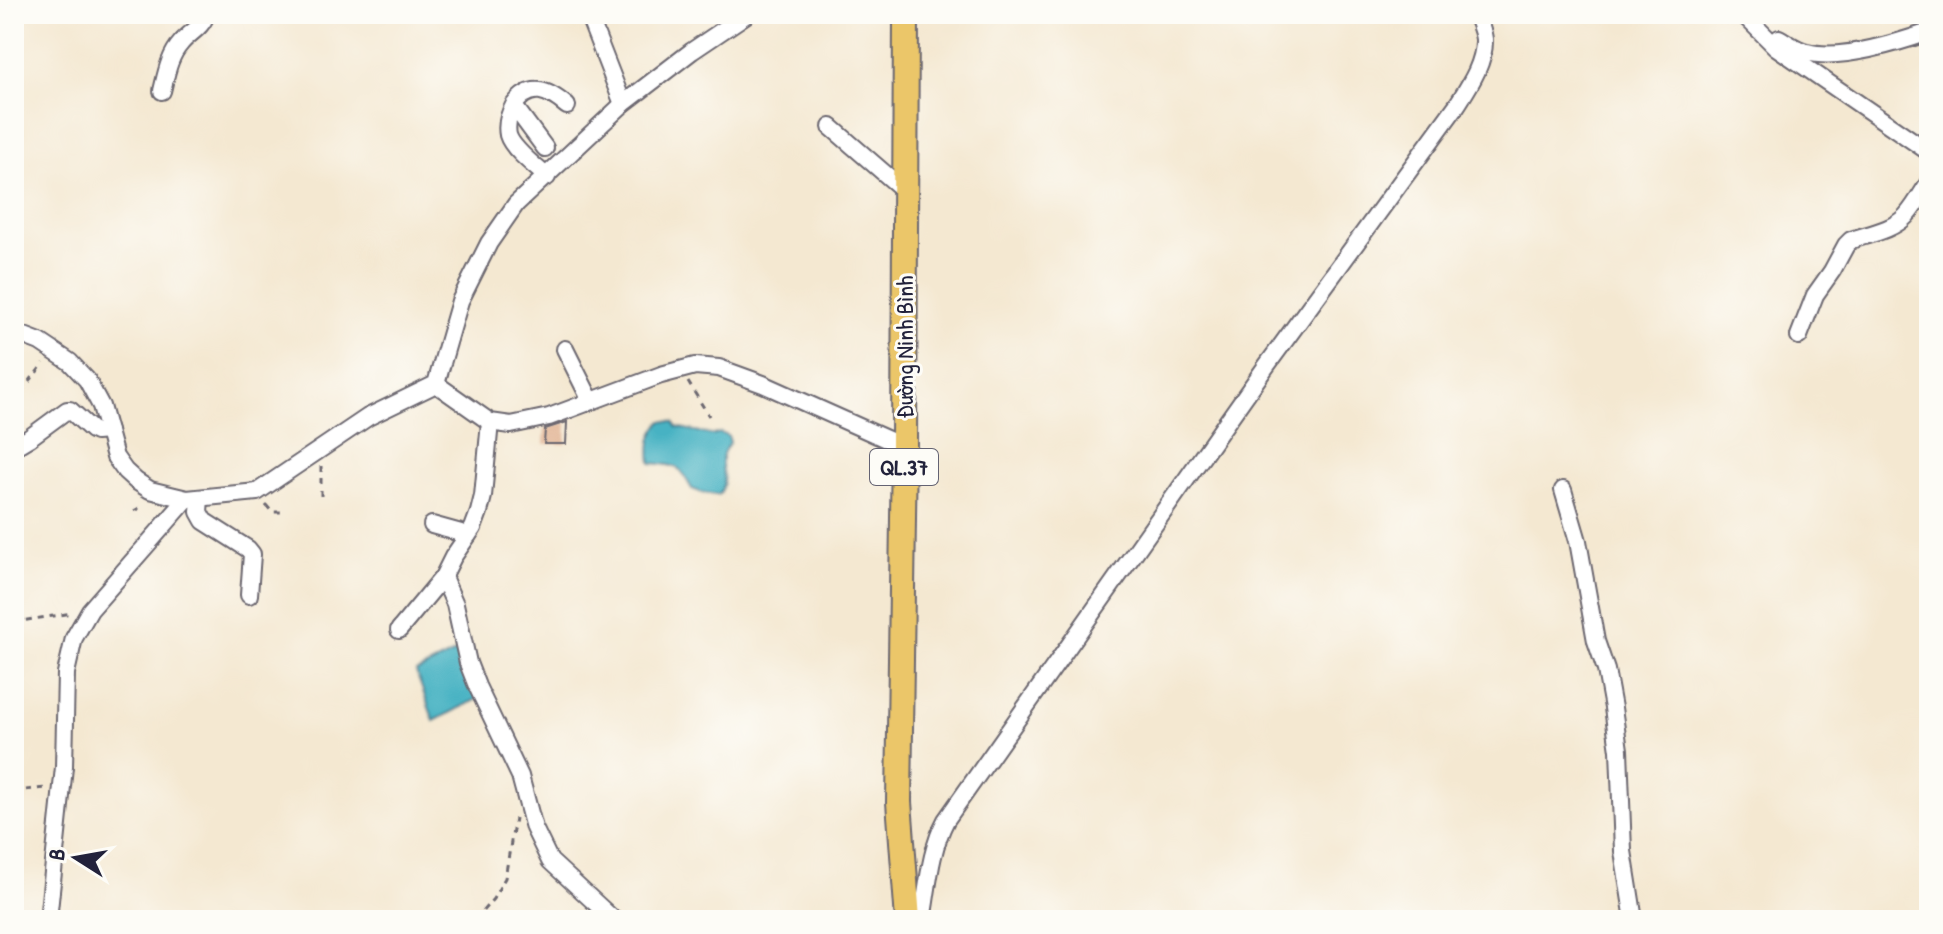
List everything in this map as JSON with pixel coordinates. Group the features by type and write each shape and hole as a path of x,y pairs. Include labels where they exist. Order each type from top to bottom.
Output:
{"highway":[{"name":"Đường Ninh Bình","path":"906,14 899,802 908,920"}],"street":[{"path":"162,91 172,55 180,43 201,26 206,14"},
{"path":"588,14 623,104"},
{"path":"14,332 40,342 70,362 87,380 101,406 115,457 125,471 150,490 193,498 247,494 262,489 368,417 436,384 457,310 480,259 516,204 623,104 747,14"},
{"path":"922,920 935,847 946,820 1267,365 1457,105 1482,57 1484,39 1476,14"},
{"path":"1743,14 1776,47 1929,152"},
{"path":"1755,14 1779,38 1804,52 1827,56 1929,32"},
{"path":"547,177 508,137 509,114 522,95 534,90 553,95 567,106"},
{"path":"514,106 545,148"},
{"path":"831,127 905,191"},
{"path":"1799,336 1815,295 1846,245 1851,240 1901,221 1929,182"},
{"path":"565,349 591,401"},
{"path":"436,384 490,422 511,425 549,417 661,375 695,366 719,368 763,384 904,447"},
{"path":"14,447 67,410 92,430 108,431"},
{"path":"399,630 443,577 479,512 490,422"},
{"path":"1563,490 1578,541 1596,641 1606,670 1613,708 1619,750 1623,851 1634,920"},
{"path":"193,498 204,521 252,554 249,595"},
{"path":"48,920 62,787 66,673 74,638 90,610 193,498"},
{"path":"432,525 468,535"},
{"path":"443,577 455,604 468,663 520,776 534,828 550,861 614,920"}],"path":[{"path":"29,382 53,351"},
{"path":"681,370 709,416"},
{"path":"316,453 322,470 321,498"},
{"path":"262,489 267,508 272,512 284,512"},
{"path":"14,622 71,612 83,621"},
{"path":"14,791 62,787"},
{"path":"475,920 493,899 505,878 516,807"}],"water":[{"path":"662,421 674,422 676,427 728,436 730,442 723,454 722,465 724,484 719,495 692,489 677,468 651,463 651,440"},
{"path":"461,650 479,698 434,721 416,672"}],"building":[{"path":"567,422 566,444 544,444 545,429"}]}
